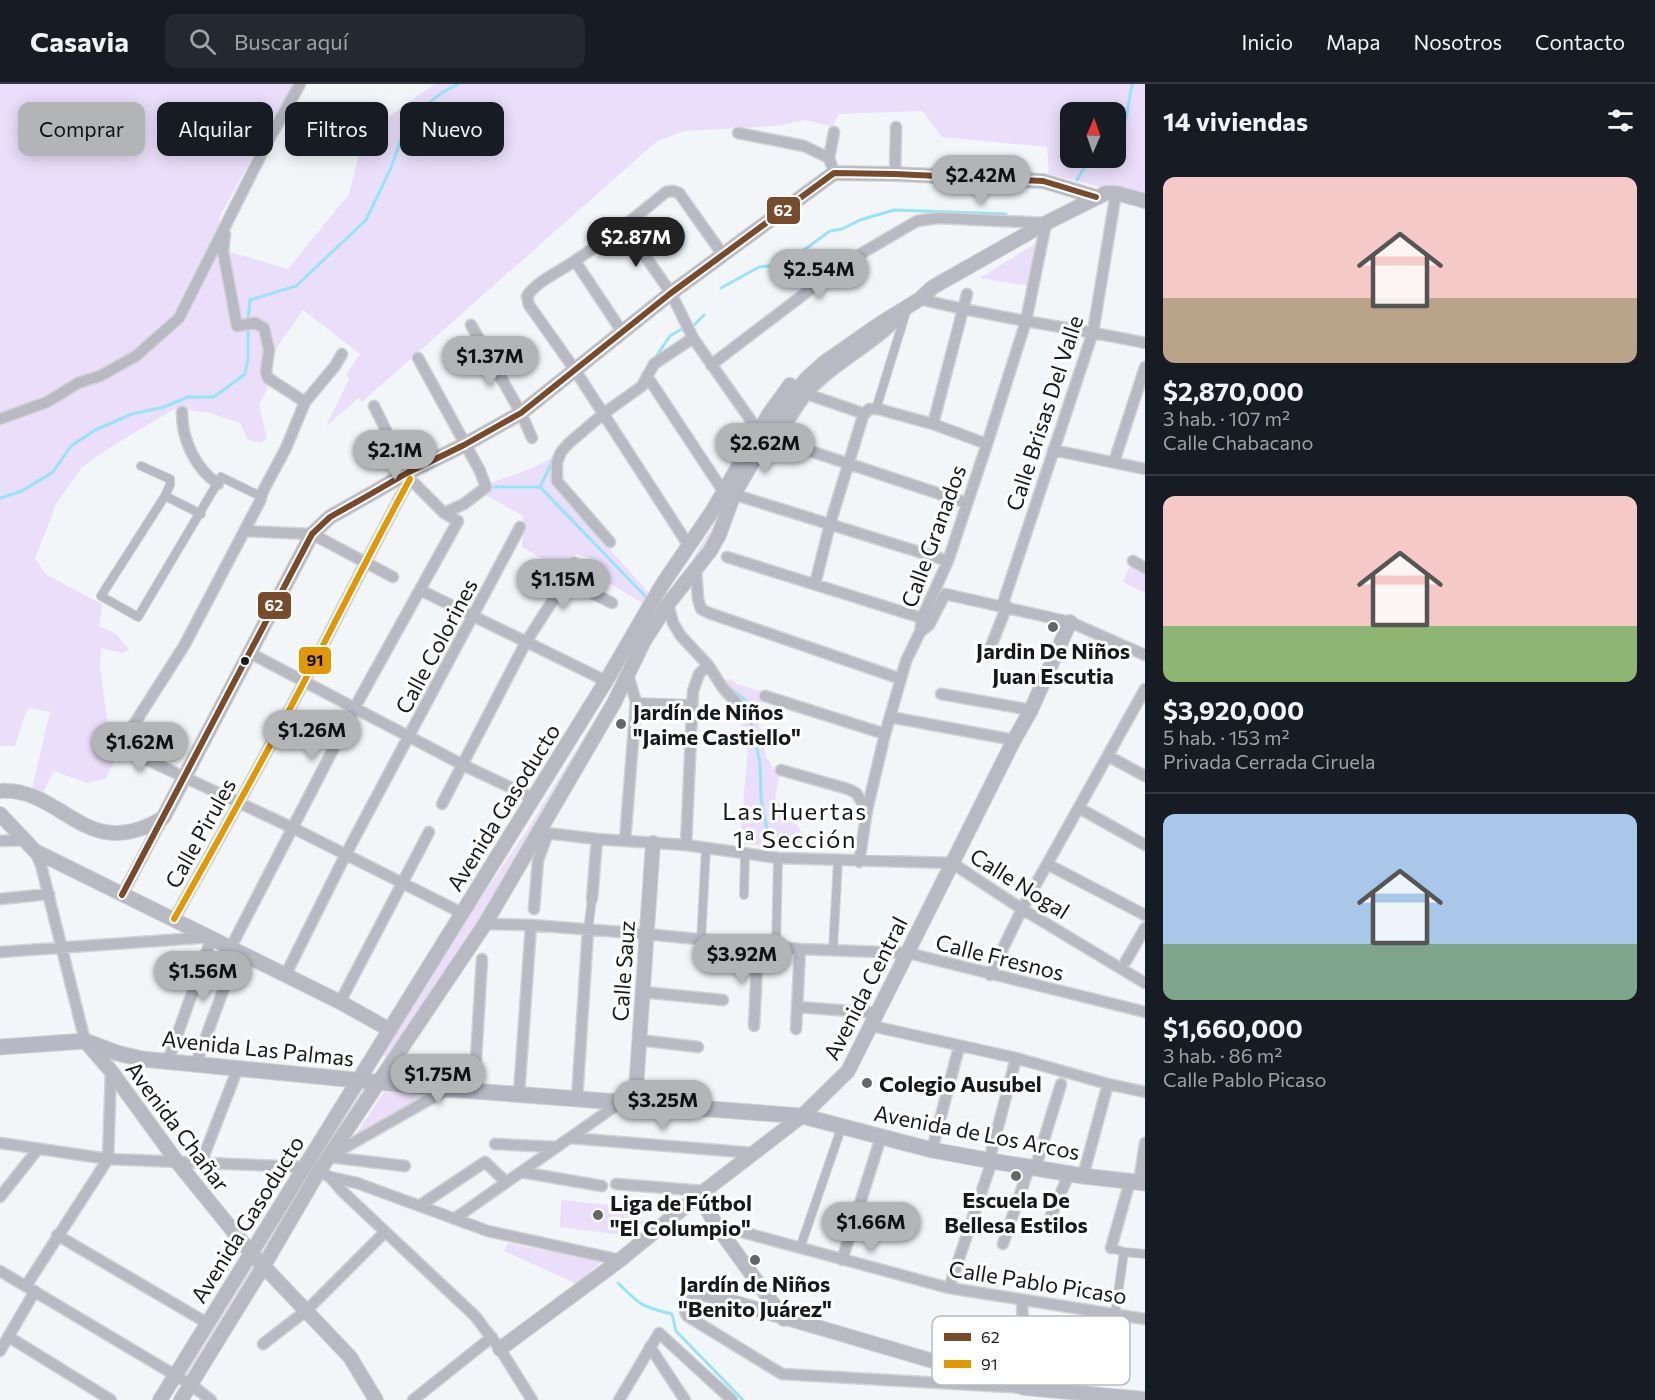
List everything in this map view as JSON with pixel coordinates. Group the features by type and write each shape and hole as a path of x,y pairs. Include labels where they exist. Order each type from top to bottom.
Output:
{"main road":[{"name":"Avenida Las Palmas","path":"0,1047 85,1041 126,1055 196,1064 474,1092 802,1116"},
{"name":"Avenida de Los Arcos","path":"802,1116 932,1150 1076,1175 1138,1182"}],"street":[{"path":"0,419 47,402 78,383 100,376 136,356 179,318 300,84"},
{"path":"895,174 896,127"},
{"path":"834,132 829,159 834,173"},
{"path":"738,134 804,146 829,159"},
{"path":"123,895 312,534 330,517 521,413 671,293 834,173 1043,181 1096,197"},
{"path":"689,546 575,370 529,305 527,296 532,288 624,226 666,192 679,193 723,255"},
{"name":"Avenida Gasoducto","path":"160,1400 606,681 662,585 768,437 789,400 807,378 834,355 920,299 933,287 1096,197 1106,193 1116,193"},
{"path":"1116,193 1145,201"},
{"name":"Calle Brisas Del Valle","path":"987,656 1093,332 1116,193"},
{"path":"231,215 223,243 229,291 237,326 253,323 264,328 268,350 266,372 268,378 305,402"},
{"path":"711,364 845,263 917,221 938,218 1046,223"},
{"name":"Calle Granados","path":"859,862 867,810 885,734 906,661 920,632 922,618 948,561 987,444 1026,321 1046,223"},
{"path":"624,226 671,293 692,335 711,364 768,437 968,503"},
{"path":"575,261 623,333"},
{"name":"Avenida Gasoducto","path":"768,437 782,394 820,356 877,316 924,288 933,287"},
{"path":"933,424 967,294"},
{"path":"920,299 963,310 1145,343"},
{"path":"768,437 818,382 840,363 891,328 907,307"},
{"path":"815,584 830,524 849,465 907,307"},
{"path":"471,325 521,413 532,438"},
{"path":"610,542 557,481 557,462 565,448 602,411 642,386 654,363 692,335"},
{"path":"342,354 305,402 289,442 184,646 122,743 122,748 240,802 462,913"},
{"path":"418,358 480,471 486,488 464,504 444,513"},
{"path":"1114,462 1145,367"},
{"path":"647,376 729,493 948,561"},
{"path":"807,394 870,411 933,424 987,444"},
{"path":"196,1064 234,949 355,707 458,521 444,513 409,476 374,406"},
{"path":"182,412 182,428 194,457 207,476 260,496 260,498"},
{"path":"1053,450 1145,470"},
{"path":"141,466 170,478 170,485 100,596 138,617 201,514 219,480"},
{"name":"Calle Pirules","path":"174,920 240,802 409,476"},
{"name":"Avenida Gasoducto","path":"181,1400 262,1267 324,1174 328,1157 485,924 543,833 644,642 668,604 710,551 719,535 729,493"},
{"path":"165,496 201,514"},
{"name":"Calle Colorines","path":"286,975 346,854 520,527"},
{"path":"244,531 312,534 393,577"},
{"path":"727,557 922,618"},
{"path":"1133,561 1145,568"},
{"path":"445,805 526,642 566,580 574,563"},
{"path":"696,569 698,600 701,609 901,679"},
{"path":"566,580 612,603"},
{"path":"420,590 606,681"},
{"path":"920,632 929,625 945,594 1071,622 1145,655"},
{"path":"668,604 673,623 681,636 708,665 723,688 744,711"},
{"name":"Avenida Central","path":"496,1343 620,1260 701,1193 802,1116 848,1071 1031,710 1071,622"},
{"path":"250,653 465,766 533,798"},
{"path":"686,845 695,681 708,665"},
{"path":"625,841 636,702 628,675"},
{"path":"990,975 1047,864 1108,756 1142,703 1145,689"},
{"path":"941,694 1031,710"},
{"path":"765,696 885,734"},
{"path":"636,702 693,704"},
{"path":"890,717 1014,740"},
{"path":"1108,756 1145,776"},
{"path":"781,770 848,789 856,793 867,810"},
{"path":"0,790 32,796 86,827 102,831 132,832 148,827 163,818"},
{"path":"1079,808 1145,845"},
{"path":"0,814 31,845 123,895 212,937 390,1030"},
{"path":"340,1002 429,832"},
{"path":"519,1094 531,925 543,833"},
{"name":"Calle Nogal","path":"543,833 686,845 778,858 952,863 1022,909 1145,983"},
{"path":"577,1099 588,930 597,839"},
{"path":"0,841 31,845"},
{"name":"Calle Sauz","path":"628,1102 639,1040 653,843"},
{"path":"31,845 41,865 85,1041"},
{"path":"701,940 706,849"},
{"path":"744,895 745,854"},
{"path":"776,947 778,858"},
{"path":"833,950 838,861"},
{"path":"1047,864 1145,915"},
{"path":"0,899 48,894"},
{"name":"Calle Fresnos","path":"485,924 531,925 646,934 800,949 908,954 1145,1012"},
{"path":"1126,961 1145,928"},
{"path":"0,952 212,937"},
{"path":"168,1061 212,937"},
{"path":"754,1026 758,945"},
{"path":"796,1029 800,949"},
{"path":"474,1092 482,959"},
{"path":"642,992 723,1000"},
{"path":"798,1007 878,1013"},
{"path":"872,1026 1016,1058 1145,1092"},
{"path":"639,1040 698,1047"},
{"name":"Avenida Chañar","path":"85,1041 111,1071 178,1163 250,1253 350,1357 376,1400"},
{"path":"932,1150 959,1047"},
{"path":"949,1288 991,1161 1016,1058"},
{"path":"201,1163 238,1068"},
{"path":"0,1351 9,1337 57,1236 108,1159 111,1071"},
{"path":"1003,1244 1032,1168 1064,1071"},
{"path":"1047,1225 1076,1175 1108,1084"},
{"path":"328,1157 447,1089"},
{"path":"454,1219 556,1147 628,1102"},
{"path":"800,1248 842,1126"},
{"path":"842,1260 881,1137"},
{"path":"570,1138 753,1153"},
{"path":"0,1143 108,1159 304,1167"},
{"path":"1145,1143 1138,1182 1111,1248 1145,1254"},
{"path":"495,1144 556,1147"},
{"path":"0,1197 38,1149"},
{"path":"328,1157 405,1166"},
{"path":"419,1206 485,1162 506,1182"},
{"path":"521,1172 602,1186 616,1184 701,1193 716,1225 784,1319"},
{"path":"324,1174 357,1183 488,1231 620,1260"},
{"path":"324,1174 475,1316 496,1343 532,1400"},
{"name":"Calle Pablo Picaso","path":"716,1225 949,1288 1127,1316"},
{"path":"262,1344 307,1310 386,1232"},
{"path":"57,1236 207,1323"},
{"path":"1115,1314 1124,1252"},
{"path":"0,1271 190,1384 211,1400"},
{"path":"932,1361 698,1292 687,1296 684,1302 687,1316 782,1374 932,1383"},
{"path":"1022,1301 1023,1316"},
{"name":"Calle Pablo Picaso","path":"1130,1316 1145,1319"},
{"path":"619,1400 659,1333 732,1400"},
{"path":"9,1337 111,1400"},
{"path":"413,1400 496,1343"},
{"path":"650,1347 685,1400"},
{"path":"973,1385 1145,1399"},
{"path":"1015,1385 1025,1388"}],"shaded area":[{"path":"0,84 296,84 273,119 273,102 157,102 157,156 253,156 220,216 217,248 288,269 349,194 358,156 388,156 388,117 400,109 400,156 504,156 504,102 409,102 435,84 1145,84 1145,195 1142,197 1049,174 1047,147 942,137 922,111 839,114 832,127 806,120 776,126 684,131 656,142 362,402 359,398 326,426 349,379 346,375 360,354 303,310 273,353 267,390 259,404 267,439 260,443 248,440 240,423 210,413 176,408 82,467 56,504 35,559 47,575 102,604 99,626 116,634 129,649 123,653 101,648 100,668 108,725 117,756 105,779 87,783 54,771 42,794 32,788 50,712 30,708 25,714 15,746 0,746"},
{"path":"1039,241 1029,286 980,278"},
{"path":"553,458 551,484 650,594 644,604 602,579 607,569 588,557 576,554 561,578 542,559 522,547 524,523 522,515 482,493 493,482"},
{"path":"723,512 709,551 654,625 494,898 389,1059 382,1055 472,911 526,832"},
{"path":"1131,563 1145,571 1145,593 1123,582"},
{"path":"729,679 737,684 763,692 759,726 766,757 779,777 775,798 805,836 804,842 774,847 740,843 748,746 744,728 731,706 714,686 715,683"},
{"path":"364,1084 371,1087 263,1258 258,1252"},
{"path":"384,1092 433,1095 350,1143"},
{"name":"Liga de Fútbol \"El Columpio\"","path":"561,1200 627,1207 645,1224 630,1236 560,1227"},
{"path":"508,1243 546,1251 554,1249 601,1262 577,1284 504,1251"},
{"path":"253,1263 257,1269 191,1378 181,1376"}],"waterway":[{"path":"248,320 250,300 296,286 366,220 390,170 403,134 415,115 440,94 458,84"},
{"path":"1126,119 1132,84"},
{"path":"1077,180 1084,168"},
{"path":"721,288 759,267 785,264 830,231 842,229 860,220 894,210 1006,214"},
{"path":"692,327 704,315"},
{"path":"0,498 22,491 53,472 71,446 95,430 132,414 164,407 188,397 214,397 245,374 248,358 248,327"},
{"path":"655,358 670,336 685,327"},
{"path":"540,487 555,456"},
{"path":"488,487 540,487 646,597"},
{"path":"731,689 746,701 760,763 761,799 770,845"},
{"path":"618,1283 642,1304 672,1314 676,1331 743,1400"}],"transit line":[{"name":"62","path":"122,895 312,534 330,517 407,473 521,413 671,293 834,173 1043,181 1096,197"},
{"name":"91","path":"174,919 272,742 410,479"}],"place":[{"name":"Jardin De Niños Juan Escutia","path":"1053,627"},
{"name":"Jardín de Niños \"Jaime Castiello\"","path":"621,724"},
{"name":"Colegio Ausubel","path":"867,1083"},
{"name":"Escuela De Bellesa Estilos","path":"1016,1176"},
{"name":"Liga de Fútbol \"El Columpio\"","path":"598,1215"},
{"name":"Jardín de Niños \"Benito Juárez\"","path":"755,1260"}],"district":[{"name":"Las Huertas 1ª Sección","path":"795,824"}]}
